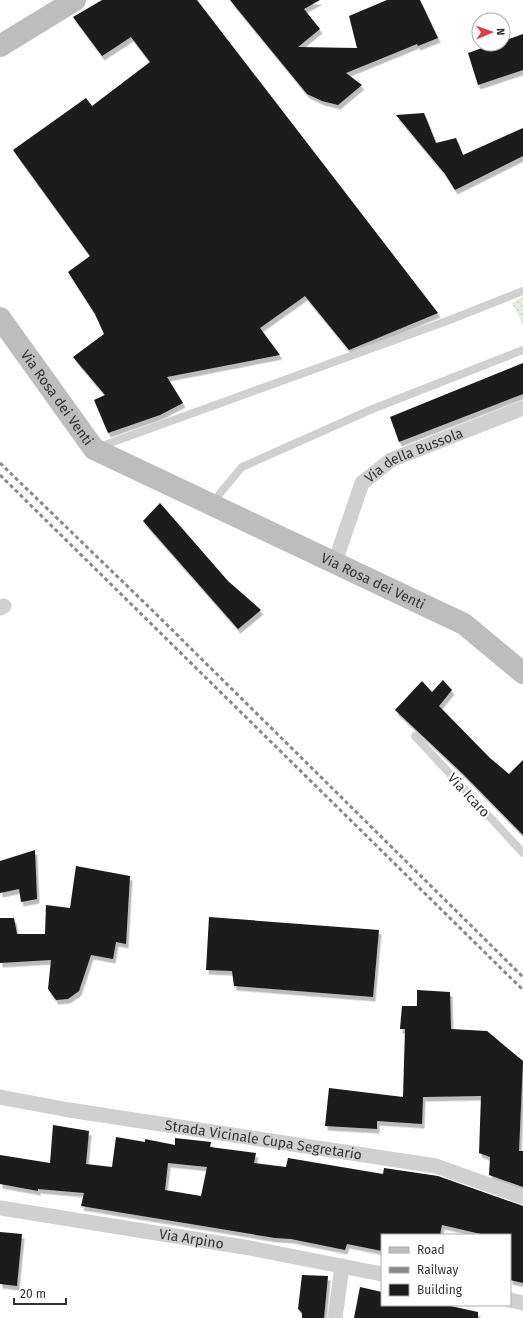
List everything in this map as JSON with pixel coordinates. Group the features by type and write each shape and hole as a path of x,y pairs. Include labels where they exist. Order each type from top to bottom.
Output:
{"street":[{"path":"0,46 75,0"},
{"name":"Via Rosa dei Venti","path":"0,318 94,448 464,624 523,673"},
{"name":"Via della Bussola","path":"335,562 362,483 391,460 523,408"},
{"name":"Strada Vicinale Cupa Segretario","path":"0,1097 69,1110 436,1166 523,1197"},
{"name":"Via Arpino","path":"0,1208 250,1248 381,1274"},
{"path":"335,1318 342,1266"},
{"path":"511,1300 523,1303"}],"lane":[{"path":"94,448 447,322 523,291"},
{"path":"213,504 242,467 370,410 523,350"},
{"name":"Via Icaro","path":"415,736 523,853"}],"shaded area":[{"path":"523,297 523,325 512,303"}],"building":[{"path":"102,0 197,0 438,313 349,350 305,296 260,328 280,355 167,377 183,403 160,415 108,433 94,400 105,395 73,357 104,334 95,314 68,272 90,256 13,150 86,98 92,106 150,62 131,37 102,56 73,17"},
{"path":"230,0 320,0 304,9 320,29 298,47 357,48 349,16 387,0 420,0 438,38 418,46 417,44 346,73 362,85 338,105 322,101 307,94"},
{"path":"523,34 523,70 478,85 468,53 511,52 511,38"},
{"path":"424,113 436,143 456,138 463,155 523,128 523,156 455,190 445,174 396,115"},
{"path":"523,363 523,394 399,442 390,417"},
{"path":"160,503 228,581 261,610 238,629 143,521"},
{"path":"443,680 452,690 439,706 490,758 509,774 523,760 523,835 462,773 395,710 422,681 432,692"},
{"path":"35,850 37,899 21,902 19,889 0,893 0,861"},
{"path":"76,866 130,876 126,944 116,942 113,959 91,955 79,991 68,999 56,1000 48,989 51,960 0,963 0,918 14,918 17,934 45,934 46,905 70,908"},
{"path":"209,917 379,930 373,997 234,986 232,971 206,970"},
{"path":"417,990 450,992 451,1029 487,1031 523,1061 519,1151 523,1151 523,1187 489,1175 490,1157 479,1153 481,1096 423,1097 422,1124 377,1121 377,1129 325,1126 329,1088 403,1097 405,1029 400,1029 402,1006 417,1006"},
{"path":"53,1125 89,1131 86,1164 112,1167 116,1137 145,1142 145,1139 175,1145 175,1138 211,1142 210,1147 256,1153 254,1163 286,1167 288,1158 383,1174 384,1168 438,1176 523,1206 523,1283 511,1280 511,1234 481,1234 442,1225 440,1234 381,1234 381,1251 347,1244 345,1250 291,1239 275,1238 81,1206 84,1193 38,1189 38,1191 0,1184 0,1155 50,1163","holes":["168,1163 207,1167 201,1196 165,1190"]},
{"path":"0,1232 22,1234 17,1286 0,1284"},
{"path":"302,1275 328,1276 324,1318 302,1318 302,1313 298,1309"},
{"path":"360,1287 381,1292 381,1306 451,1306 478,1312 478,1318 354,1318"}],"railway":[{"path":"0,463 152,610 523,977"},
{"path":"0,475 523,990"}]}
